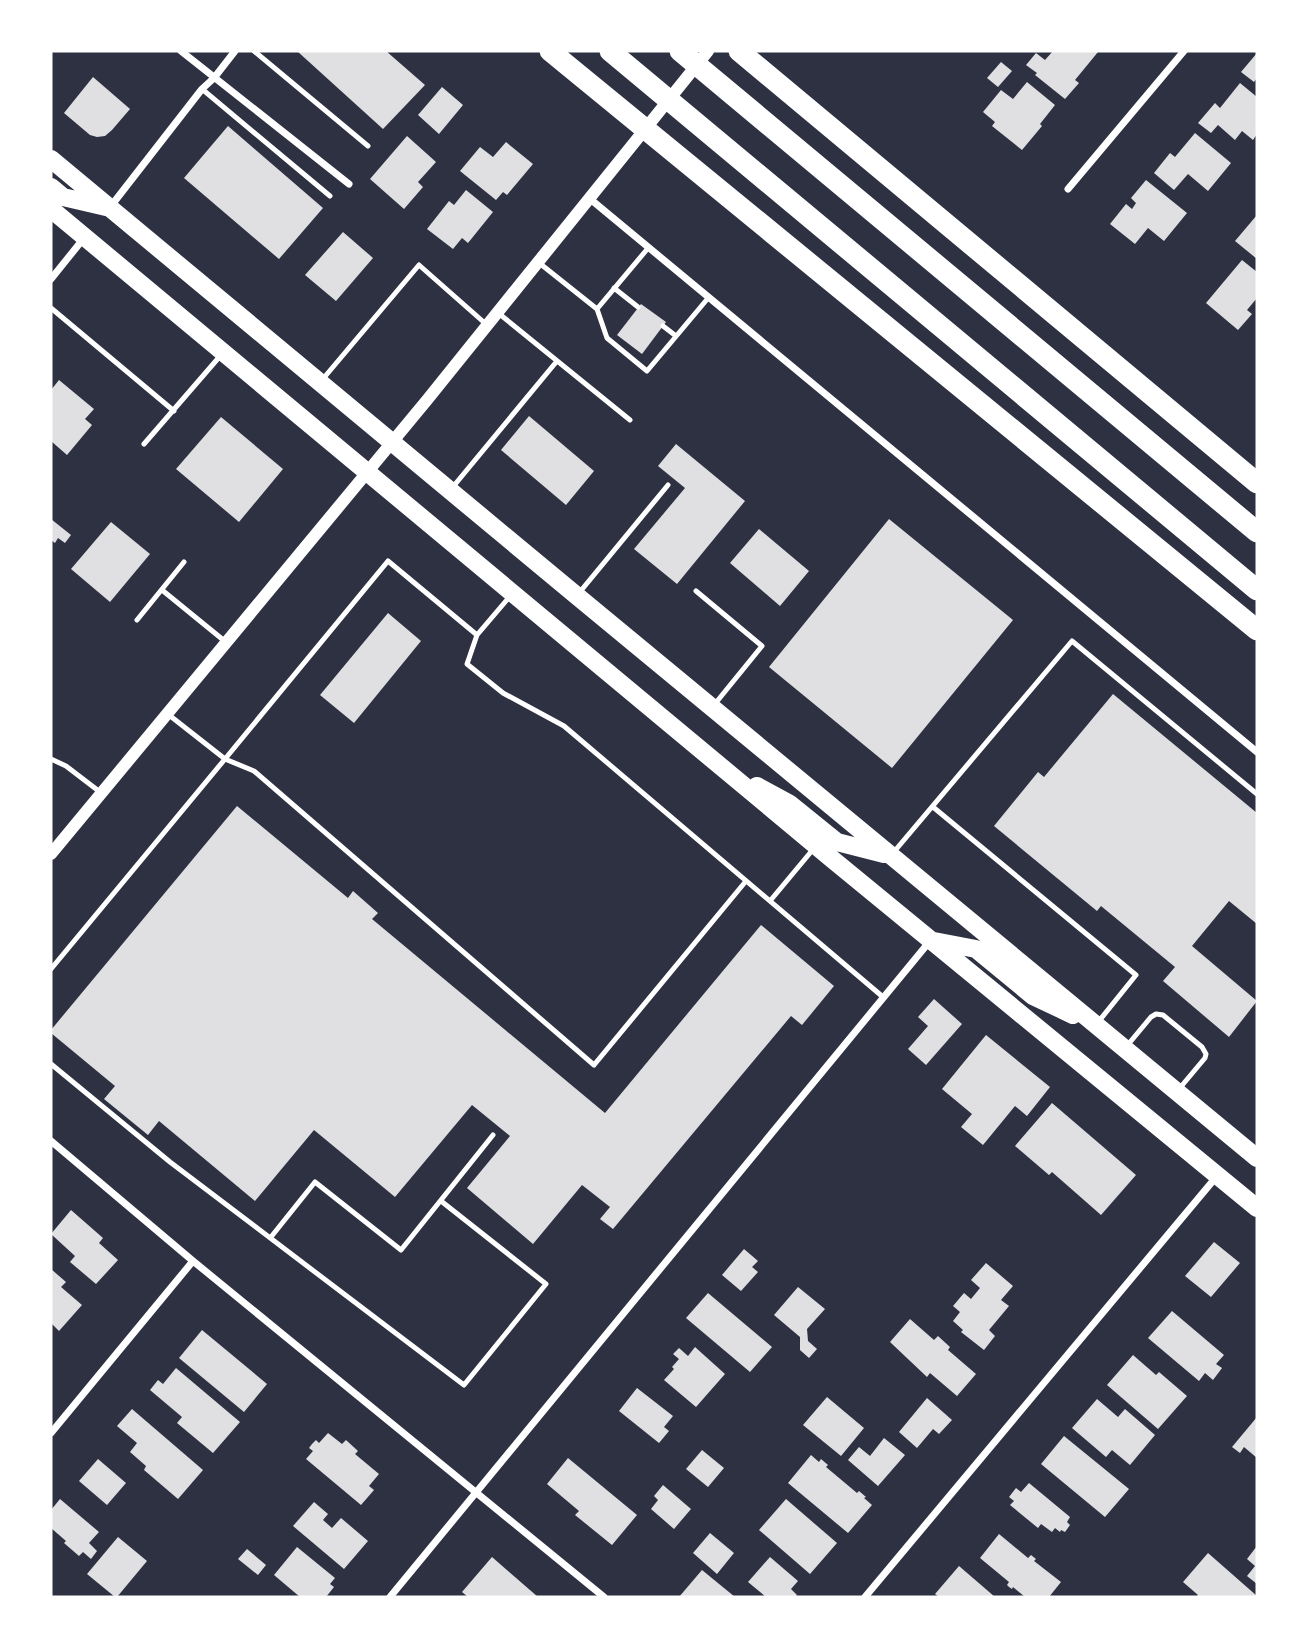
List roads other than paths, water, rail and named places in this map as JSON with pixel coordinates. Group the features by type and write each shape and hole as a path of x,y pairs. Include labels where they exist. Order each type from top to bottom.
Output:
{"highway":[{"path":"610,51 1257,590"},
{"path":"680,51 1257,532"},
{"path":"739,51 1257,483"},
{"path":"557,56 1257,630"}],"main road":[{"path":"51,159 1257,1158"},
{"path":"51,187 62,197 110,208"},
{"path":"51,209 723,769 1257,1208"},
{"path":"723,769 790,804 836,842 891,855"},
{"path":"931,940 976,949 1033,996 1095,1025"}],"street":[{"path":"181,51 349,184"},
{"path":"110,208 234,51"},
{"path":"51,854 367,473 708,51"},
{"path":"1068,189 1184,51"},
{"path":"589,198 1257,752"},
{"path":"51,279 85,237"},
{"path":"390,1597 931,940"},
{"path":"51,1141 193,1261 604,1597"},
{"path":"865,1597 1217,1175"},
{"path":"51,1433 193,1261"}],"lane":[{"path":"254,51 368,146"},
{"path":"202,89 330,196"},
{"path":"597,309 649,247"},
{"path":"538,262 597,309 607,338 647,371 709,297"},
{"path":"320,383 419,265 487,325"},
{"path":"614,288 638,307"},
{"path":"51,308 174,411"},
{"path":"497,312 631,420"},
{"path":"663,326 677,336"},
{"path":"144,443 223,352"},
{"path":"450,490 557,361"},
{"path":"576,596 668,485"},
{"path":"51,969 388,561 477,635"},
{"path":"137,620 184,562"},
{"path":"162,590 227,643"},
{"path":"696,591 762,646 712,707"},
{"path":"512,593 477,635 467,664 503,693 564,726 883,997"},
{"path":"891,855 1072,641 1257,794"},
{"path":"168,714 225,759 254,771 594,1065 746,881"},
{"path":"51,759 66,765 102,793"},
{"path":"933,807 1136,975 1095,1025"},
{"path":"770,901 816,846"},
{"path":"1124,1049 1151,1017 1160,1014 1202,1047 1205,1058 1177,1092"},
{"path":"51,1064 170,1162 464,1385 546,1284 441,1201"},
{"path":"271,1237 315,1181 401,1250 493,1135"}]}
